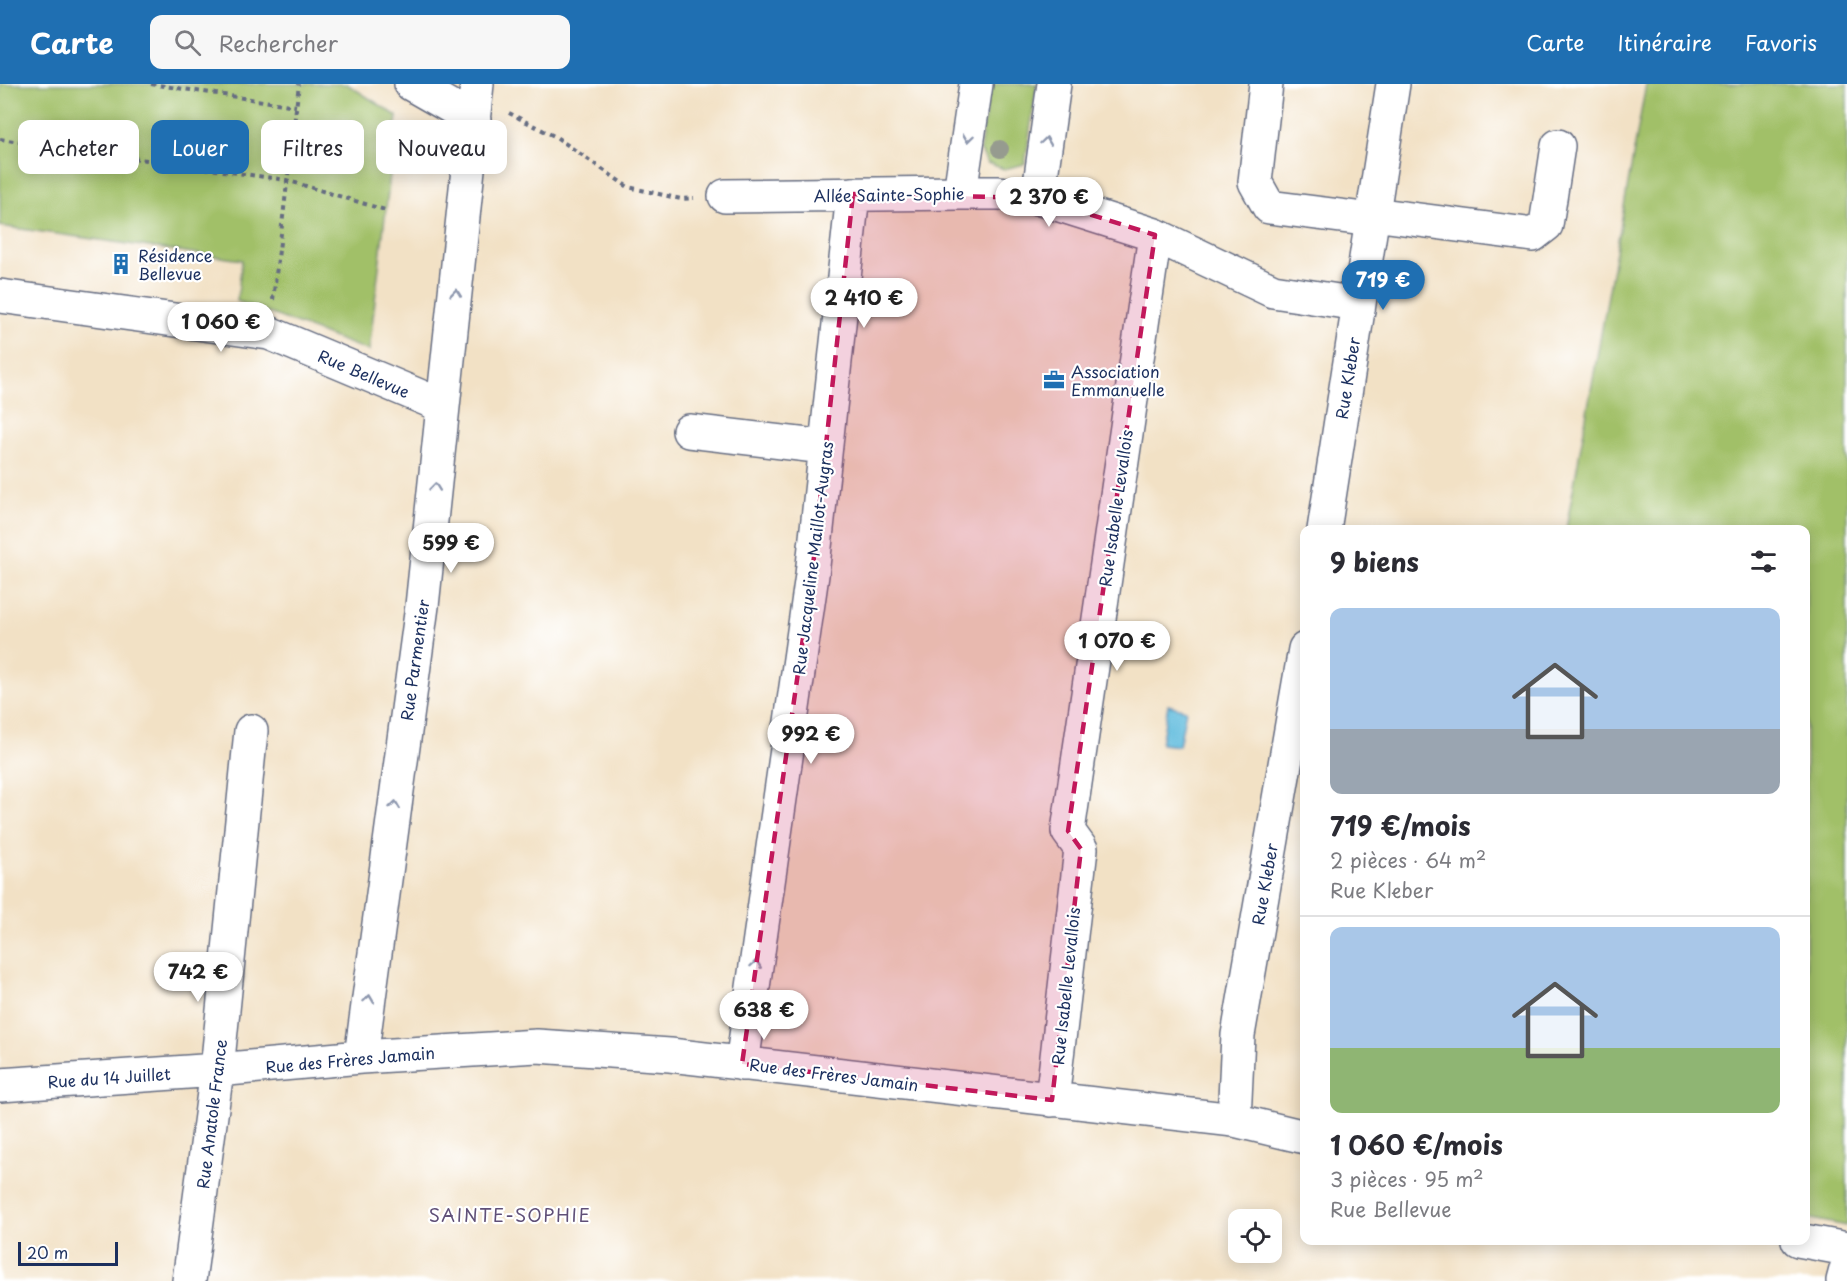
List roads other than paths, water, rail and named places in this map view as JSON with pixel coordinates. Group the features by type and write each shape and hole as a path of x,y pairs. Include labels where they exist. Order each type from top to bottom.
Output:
{"street":[{"path":"411,84 476,100"},
{"path":"960,193 976,84"},
{"path":"1038,198 1054,84"},
{"path":"1266,84 1255,182 1269,207 1533,235 1545,225 1558,146"},
{"name":"Rue Kleber","path":"1325,525 1393,84"},
{"name":"Rue Parmentier","path":"361,1057 422,606 476,100"},
{"name":"Allée Sainte-Sophie","path":"725,196 999,193 1038,198 1155,235 1273,291 1358,304"},
{"name":"Rue Jacqueline Maillot-Augras","path":"742,1064 812,575 853,194"},
{"name":"Rue Isabelle Levallois","path":"1052,1100 1081,849 1068,831 1155,235"},
{"name":"Rue Bellevue","path":"0,296 269,333 443,406"},
{"path":"689,431 825,453"},
{"name":"Rue Kleber","path":"1234,1120 1238,1035 1300,678"},
{"name":"Rue Anatole France","path":"189,1281 217,1070 250,731"},
{"name":"Rue des Frères Jamain","path":"217,1070 361,1057 537,1046 670,1055 1234,1120 1300,1136"},
{"name":"Rue du 14 Juillet","path":"0,1085 217,1070"},
{"path":"1810,1242 1847,1250"},
{"path":"1843,1281 1847,1266"}],"water":[{"path":"1168,705 1186,710 1179,746 1161,744"}],"place":[{"name":"Résidence Bellevue","path":"121,264"},
{"name":"Association Emmanuelle","path":"1054,380"}],"district":[{"name":"SAINTE-SOPHIE","path":"510,1214"}]}
